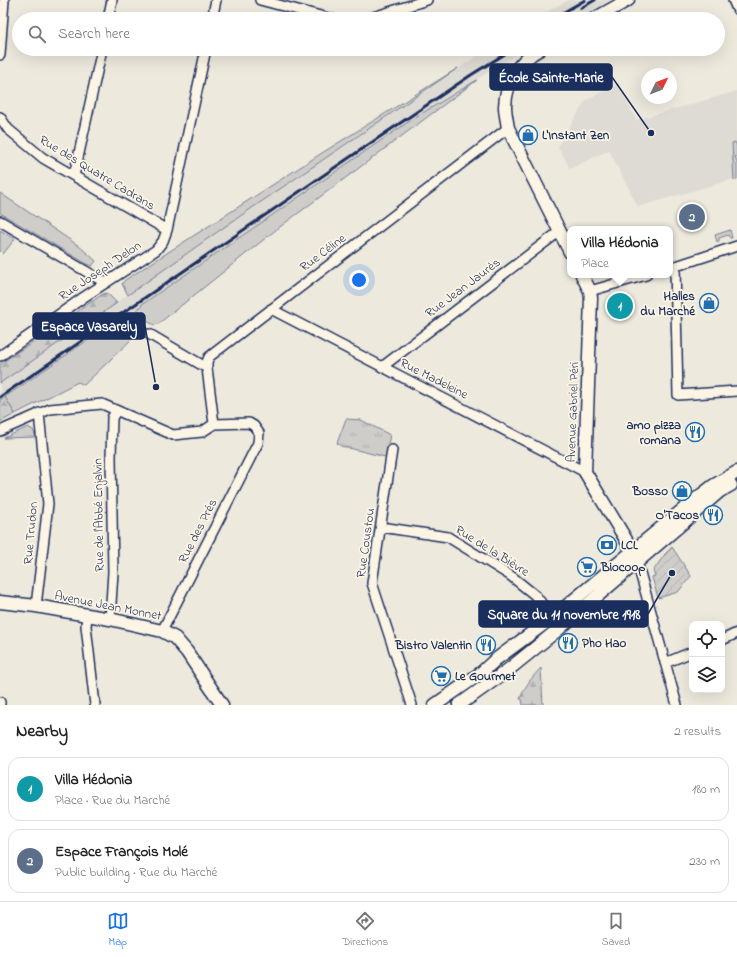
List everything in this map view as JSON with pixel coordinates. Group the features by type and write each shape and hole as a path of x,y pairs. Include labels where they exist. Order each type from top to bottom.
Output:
{"main road":[{"path":"607,12 628,0"},
{"path":"531,56 524,61 510,81 505,107 508,128 567,246"},
{"name":"Avenue Gabriel Péri","path":"584,278 590,291 591,298 586,472 634,557"},
{"path":"634,557 691,503 713,486 737,472"},
{"path":"459,705 508,670 556,623 634,557 720,491 737,481"},
{"name":"Avenue Jean Monnet","path":"0,602 36,606 110,619 162,631 175,638 187,652 222,705"},
{"path":"435,705 495,660 556,623"}],"street":[{"path":"0,55 4,0"},
{"path":"109,12 112,0"},
{"path":"213,12 216,0"},
{"path":"260,0 305,12"},
{"path":"389,12 426,0"},
{"path":"733,0 737,9"},
{"path":"74,176 100,56"},
{"path":"167,230 204,56"},
{"name":"Rue des Quatre Cadrans","path":"0,117 8,129 42,158 167,230"},
{"name":"Rue Céline","path":"207,368 208,357 508,128"},
{"path":"0,222 106,283"},
{"name":"Rue Joseph Delon","path":"0,356 156,250 163,241 167,230"},
{"name":"Rue Jean Jaurès","path":"382,367 560,231"},
{"path":"673,267 737,246"},
{"path":"590,291 636,278"},
{"path":"673,278 678,394 737,391"},
{"name":"Rue Madeleine","path":"271,309 586,472"},
{"path":"0,431 50,409 102,404 173,435 202,432 214,424 207,368 148,334"},
{"name":"Rue de l'Abbé Enjalvin","path":"110,619 113,572 111,458 112,418 116,411"},
{"name":"Rue Trudon","path":"36,606 48,504 39,413"},
{"name":"Rue des Prés","path":"162,631 258,443 259,433 254,426 249,423 214,424"},
{"name":"Rue Coustou","path":"392,450 372,583 412,705"},
{"name":"Rue de la Bièvre","path":"381,527 448,537 511,576 536,596 556,623"},
{"path":"634,557 677,705"},
{"path":"87,616 86,626 95,705"},
{"path":"725,639 737,634"},
{"path":"665,662 689,653"}],"shaded area":[{"path":"568,0 611,0 590,12 547,12"},
{"path":"477,56 515,56 411,120 141,305 142,306 124,318 123,316 0,400 0,383 230,223"},
{"path":"618,83 636,120 737,91 737,178 638,207 609,150 570,169 558,146 585,101"}],"green space":[{"path":"458,68 230,223 128,295 122,284 125,280 322,153"},
{"path":"477,80 277,229 158,324 155,325 148,322 137,309 411,120"},
{"path":"735,142 737,146 737,156 735,157 737,161 737,179 734,180 732,143"},
{"path":"0,193 79,246 96,261 92,266 87,264 0,213"},
{"path":"0,230 15,239 3,254 0,251"},
{"path":"730,230 732,238 728,235 719,238 719,241 717,242 715,235"},
{"path":"107,293 117,303 0,383 0,364 103,294"},
{"path":"123,316 125,318 127,316 138,333 84,385 78,382 15,414 5,397"},
{"path":"5,397 15,414 0,422 0,400"},
{"path":"346,419 361,420 390,435 385,457 341,446 337,443"},
{"path":"28,427 33,430 36,437 4,438"},
{"path":"672,547 691,576 678,592 658,598 652,577 655,576 653,571"},
{"path":"541,668 543,705 523,705 522,699 520,699 522,694 529,682"}],"railway":[{"path":"564,12 585,0"},
{"path":"581,8 595,0"},
{"path":"0,397 315,181 471,75 502,56"}],"place":[{"name":"École Sainte-Marie","path":"651,133"},
{"name":"L'Instant Zen","path":"528,135"},
{"name":"Espace François Molé","path":"692,217"},
{"name":"Halles du Marché","path":"709,303"},
{"name":"Villa Hédonia","path":"620,306"},
{"name":"Espace Vasarely","path":"156,387"},
{"name":"amo pizza romana","path":"695,432"},
{"name":"Bosso","path":"682,491"},
{"name":"O'Tacos","path":"713,515"},
{"name":"LCL","path":"607,545"},
{"name":"Biocoop","path":"587,567"},
{"name":"Square du 11 novembre 1918","path":"672,573"},
{"name":"Pho Hao","path":"568,643"},
{"name":"Bistro Valentin","path":"486,645"},
{"name":"Le Gourmet","path":"441,676"}]}
